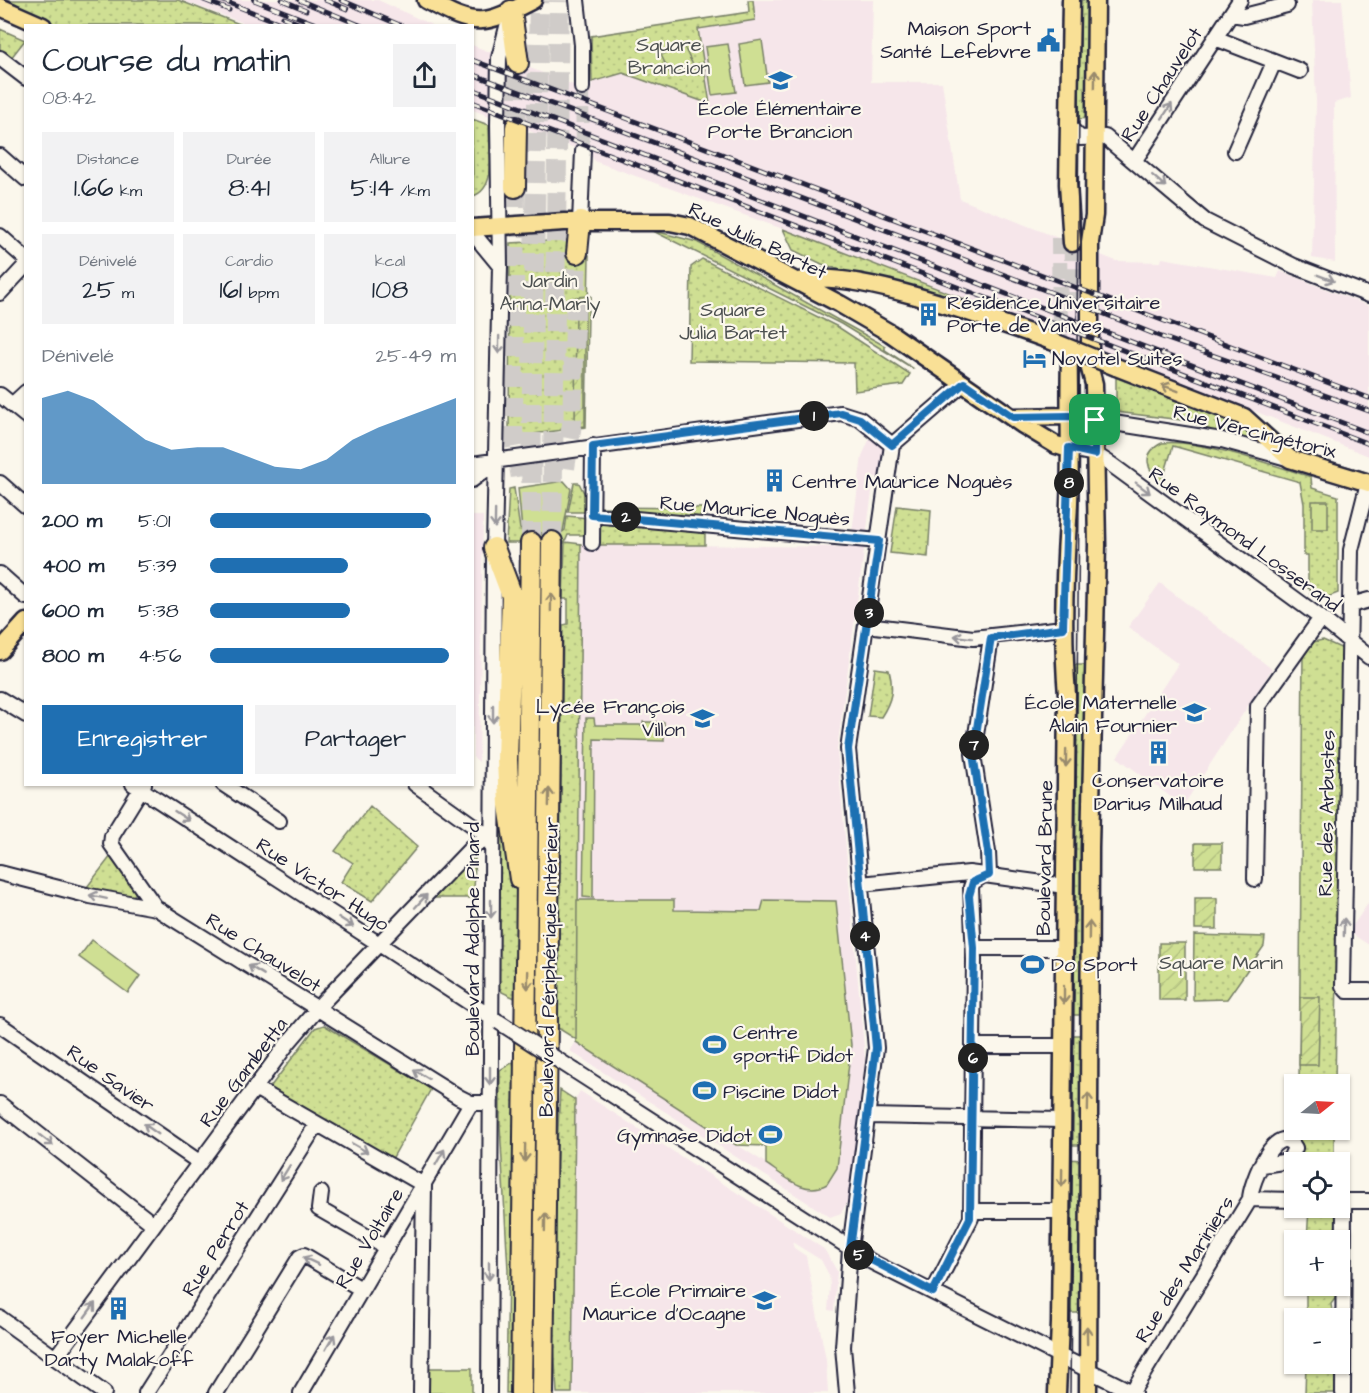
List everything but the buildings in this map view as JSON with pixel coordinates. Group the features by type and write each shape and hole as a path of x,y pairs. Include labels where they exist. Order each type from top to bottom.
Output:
{"highway":[{"path":"512,6 518,63"},
{"path":"507,126 515,187"},
{"path":"577,253 580,222"},
{"name":"Boulevard Périphérique Intérieur","path":"543,1393 552,542"},
{"path":"520,1393 529,911 531,543"},
{"path":"494,548 512,596 508,783 518,872 529,911"},
{"path":"543,1343 549,1393"}],"main road":[{"path":"426,0 447,11 476,21 488,22 512,6 533,0"},
{"path":"1066,240 1071,0"},
{"path":"1088,1393 1090,848 1097,553 1094,384 1097,370 1099,245 1094,215 1096,0"},
{"path":"0,7 39,24"},
{"path":"0,17 24,27"},
{"name":"Rue Julia Bartet","path":"474,230 580,222 670,222 690,226 800,281 890,333 1048,440 1069,448"},
{"path":"800,281 812,278 831,279 889,291 951,307 1049,340 1244,417 1290,459"},
{"name":"Boulevard Brune","path":"1057,1393 1064,1046 1067,695 1063,628 1070,360"},
{"path":"1013,417 1069,416"},
{"name":"Rue Vercingétorix","path":"1290,459 1368,483"},
{"path":"0,651 24,624"}],"street":[{"path":"577,0 582,45 582,88"},
{"name":"Rue Chauvelot","path":"1135,160 1240,0"},
{"path":"1231,14 1244,16 1287,5"},
{"name":"Boulevard Adolphe Pinard","path":"489,1393 490,1103 495,1019 492,839 494,548 498,461 500,266 498,227 507,126 499,58 512,6"},
{"path":"1215,38 1300,71"},
{"path":"0,58 24,76"},
{"path":"1234,151 1274,62"},
{"path":"1068,125 1080,138 1105,137 1205,221 1294,266 1369,295"},
{"path":"580,222 583,151"},
{"path":"0,156 24,177"},
{"path":"474,233 500,266"},
{"path":"0,236 24,257"},
{"path":"0,293 24,267"},
{"path":"848,1393 843,1347 850,1249 876,1048 848,749 892,445 964,383"},
{"path":"12,405 24,394"},
{"path":"0,395 24,414"},
{"path":"474,464 841,413 860,419 892,445"},
{"name":"Rue Vercingétorix","path":"1069,416 1222,440 1290,459"},
{"path":"592,543 593,446"},
{"path":"1069,448 1095,454"},
{"name":"Rue Raymond Losserand","path":"1095,454 1321,618 1369,657"},
{"path":"474,479 498,461"},
{"path":"0,483 24,504"},
{"name":"Rue des Arbustes","path":"1368,483 1351,550 1343,986 1347,991 1369,991"},
{"name":"Rue Maurice Noguès","path":"592,515 879,541"},
{"path":"0,574 24,595"},
{"path":"1351,604 1369,600"},
{"path":"1255,879 1258,706 1321,618"},
{"path":"867,625 973,638 991,638 1063,628"},
{"path":"986,875 988,852 973,754 991,638"},
{"path":"0,699 24,715"},
{"path":"139,786 112,836 111,844 156,908"},
{"name":"Rue Victor Hugo","path":"139,786 850,1249 1133,1393"},
{"path":"228,786 279,821"},
{"path":"418,786 492,839"},
{"name":"Rue Gambetta","path":"56,1357 199,1162 318,1008 475,844 492,839"},
{"name":"Rue Chauvelot","path":"0,873 90,896 156,908 318,1008 325,1015 471,1103"},
{"path":"861,884 969,873 1065,886"},
{"path":"933,1292 970,1218 971,1211 974,948 969,896 973,882 986,875"},
{"path":"974,948 1064,948"},
{"name":"Rue Savier","path":"0,1025 199,1162"},
{"path":"973,1046 1064,1046"},
{"path":"255,1088 424,1185 421,1393"},
{"path":"471,1103 490,1103"},
{"name":"Rue Voltaire","path":"301,1393 471,1103"},
{"path":"0,1104 153,1224"},
{"path":"868,1116 1062,1120"},
{"name":"Rue Perrot","path":"146,1393 317,1124"},
{"name":"Rue des Mariniers","path":"1133,1393 1250,1199 1250,1187 1263,1165"},
{"path":"321,1193 319,1209 387,1248"},
{"path":"1250,1199 1284,1200"},
{"path":"1350,1201 1369,1201"},
{"path":"971,1211 1061,1211"},
{"path":"1342,1218 1343,1393"},
{"path":"216,1393 300,1257 304,1256 362,1289"},
{"path":"0,1318 104,1393"}],"shaded area":[{"path":"181,0 378,0 430,24 246,24"},
{"path":"753,0 873,0 871,82 942,82 960,199 1116,261 1161,262 1162,258 1277,278 1280,271 1369,306 1369,456 1050,331 880,281 783,229 594,161 591,154 474,110 474,46 591,92 592,82 623,73 709,104 698,29 754,20"},
{"path":"1312,0 1342,0 1351,98 1334,103 1335,262 1312,258 1316,103"},
{"name":"Lycée François Villon","path":"870,438 885,449 884,478 874,477 837,750 865,1059 848,1201 841,1213 830,1217 570,1051 576,1042 800,1185 818,1188 830,1181 835,1173 851,1045 843,972 764,901 761,911 674,910 674,900 577,900 581,544 850,547 862,456"},
{"path":"474,516 483,516 479,762 474,758"},
{"name":"École Maternelle Alain Fournier","path":"1160,583 1272,669 1183,806 1117,757 1178,664 1128,627"},
{"path":"1369,902 1369,945 1352,934 1352,927"},
{"path":"580,1091 824,1249 837,1271 834,1311 828,1310 829,1275 821,1260 792,1242 794,1248 806,1256 826,1360 828,1393 572,1393 575,1100"}],"green space":[{"path":"0,0 178,0 239,24 47,24"},
{"name":"Square Brancion","path":"748,0 753,0 755,20 698,29 710,104 623,73 592,82 591,36 749,12"},
{"path":"1077,0 1091,0 1090,118 1077,119"},
{"path":"0,29 24,40 11,58 0,49"},
{"path":"762,40 768,82 745,85 739,44"},
{"path":"728,44 736,92 712,95 705,47"},
{"path":"683,45 693,65 671,75 661,55"},
{"path":"474,120 489,125 489,176 481,192 474,196"},
{"path":"783,229 1249,409 1297,451 1369,473 1369,477 1296,455 1258,422 1012,324 822,264 793,250"},
{"path":"651,230 697,242 885,346 885,350 914,369 841,324"},
{"name":"Jardin Anna-Marly","path":"569,240 569,256 589,255 586,427 509,437 510,243"},
{"name":"Square Julia Bartet","path":"702,259 838,327 910,374 903,385 855,391 854,363 689,361 691,267"},
{"path":"591,296 591,303 585,304 585,426 575,427 576,297"},
{"path":"1118,375 1243,420 1269,446 1217,433 1190,421 1116,412 1116,378"},
{"path":"1162,443 1195,445 1258,460 1311,477 1312,488 1338,496 1338,593 1325,598 1310,594 1312,590 1308,588 1308,555 1304,555 1304,504 1300,482 1173,446 1162,482 1152,473 1148,462 1151,452"},
{"path":"564,481 571,489 563,531 527,534 522,530 518,488"},
{"path":"574,483 579,483 590,505 589,512 568,512"},
{"path":"514,488 520,529 526,535 561,533 565,530 567,516 589,518 589,535 568,535 565,542 581,544 577,1040 558,1028 563,625 568,624 568,599 563,599 565,543 506,543 509,489"},
{"path":"1312,501 1328,501 1328,529 1312,529"},
{"path":"897,506 931,510 928,557 890,553"},
{"path":"595,507 705,508 705,545 595,545"},
{"path":"500,593 505,593 506,796 519,916 519,1000 502,992 501,989 496,989"},
{"path":"1323,640 1343,649 1335,1074 1299,1074 1303,652 1313,642"},
{"path":"1069,665 1090,665 1084,1015 1068,1015"},
{"path":"875,668 889,670 891,683 890,700 881,717 868,716"},
{"path":"586,718 594,718 595,725 643,725 643,722 664,722 664,741 594,739 593,898 583,897"},
{"path":"370,806 417,847 372,901 341,882 353,863 335,851"},
{"path":"1195,843 1222,843 1222,867 1195,867"},
{"path":"475,853 474,898 431,898"},
{"path":"111,856 136,893 132,897 87,887"},
{"path":"1195,898 1217,898 1217,929 1195,929"},
{"name":"Centre sportif Didot","path":"577,900 674,900 674,910 761,911 764,900 836,901 851,1045 837,1168 827,1184 811,1188 787,1179 766,1164 766,1146 736,1145 576,1042"},
{"name":"Square Marin","path":"1194,935 1265,937 1264,946 1227,999 1193,1000"},
{"path":"92,940 140,976 128,993 79,957"},
{"path":"1159,943 1185,943 1185,1000 1159,1000"},
{"path":"1300,997 1320,997 1318,1065 1299,1065"},
{"path":"324,1025 431,1089 392,1159 272,1090 271,1086 315,1028"},
{"path":"1068,1035 1083,1035 1083,1145 1067,1145"},
{"path":"515,1061 517,1063 512,1393 506,1393 508,1270 500,1125 500,1070"},
{"path":"560,1090 575,1100 572,1393 557,1393 550,1284"},
{"path":"1298,1140 1334,1140 1334,1152 1298,1152"},
{"path":"1067,1159 1082,1160 1081,1313 1066,1313"},
{"path":"1308,1218 1336,1218 1337,1230 1308,1230"},
{"path":"1306,1296 1337,1296 1331,1304 1332,1308 1306,1308"},
{"path":"425,1368 472,1368 472,1393 425,1393"},
{"path":"1306,1374 1339,1374 1338,1393 1305,1393"}],"tunnel":[{"path":"531,543 539,0"},
{"path":"552,542 559,0"},
{"path":"516,127 518,63"},
{"path":"582,88 583,151"},
{"path":"515,187 513,431 521,478"},
{"path":"1059,238 1060,341 1067,355"},
{"path":"1071,308 1072,243"},
{"path":"565,468 572,424 577,253"}],"tram line":[{"path":"1070,1393 1079,503 1077,327 1080,0"}],"railway":[{"path":"204,0 229,10"},
{"path":"221,0 283,24"},
{"path":"254,0 316,24"},
{"path":"282,0 306,10"},
{"path":"299,0 357,24"},
{"path":"325,0 347,9"},
{"path":"341,0 397,24"},
{"path":"283,17 300,24"},
{"path":"474,61 1369,398"},
{"path":"474,75 1050,292 1159,336 1369,411"},
{"path":"474,90 1369,433"},
{"path":"474,103 1369,444"}],"place":[{"name":"Maison Sport Santé Lefebvre","path":"1049,40"},
{"name":"École Élémentaire Porte Brancion","path":"780,81"},
{"name":"Résidence Universitaire Porte de Vanves","path":"929,314"},
{"name":"Novotel Suites","path":"1034,358"},
{"name":"Centre Maurice Noguès","path":"774,481"},
{"name":"École Maternelle Alain Fournier","path":"1195,713"},
{"name":"Lycée François Villon","path":"703,718"},
{"name":"Conservatoire Darius Milhaud","path":"1158,753"},
{"name":"Do Sport","path":"1033,964"},
{"name":"Centre sportif Didot","path":"715,1044"},
{"name":"Piscine Didot","path":"705,1091"},
{"name":"Gymnase Didot","path":"770,1135"},
{"name":"École Primaire Maurice d'Ocagne","path":"764,1301"},
{"name":"Foyer Michelle Darty Malakoff","path":"119,1308"}],"route":[{"path":"964,383 1013,417 1069,416 1095,420 1095,454 1069,448 1063,628 991,638 973,754 988,852 989,875 984,875 973,882 969,896 974,935 970,1218 933,1292 850,1249 859,1194 876,1048 848,749 879,541 592,515 593,446 832,413 851,414 892,445 964,383"}]}
